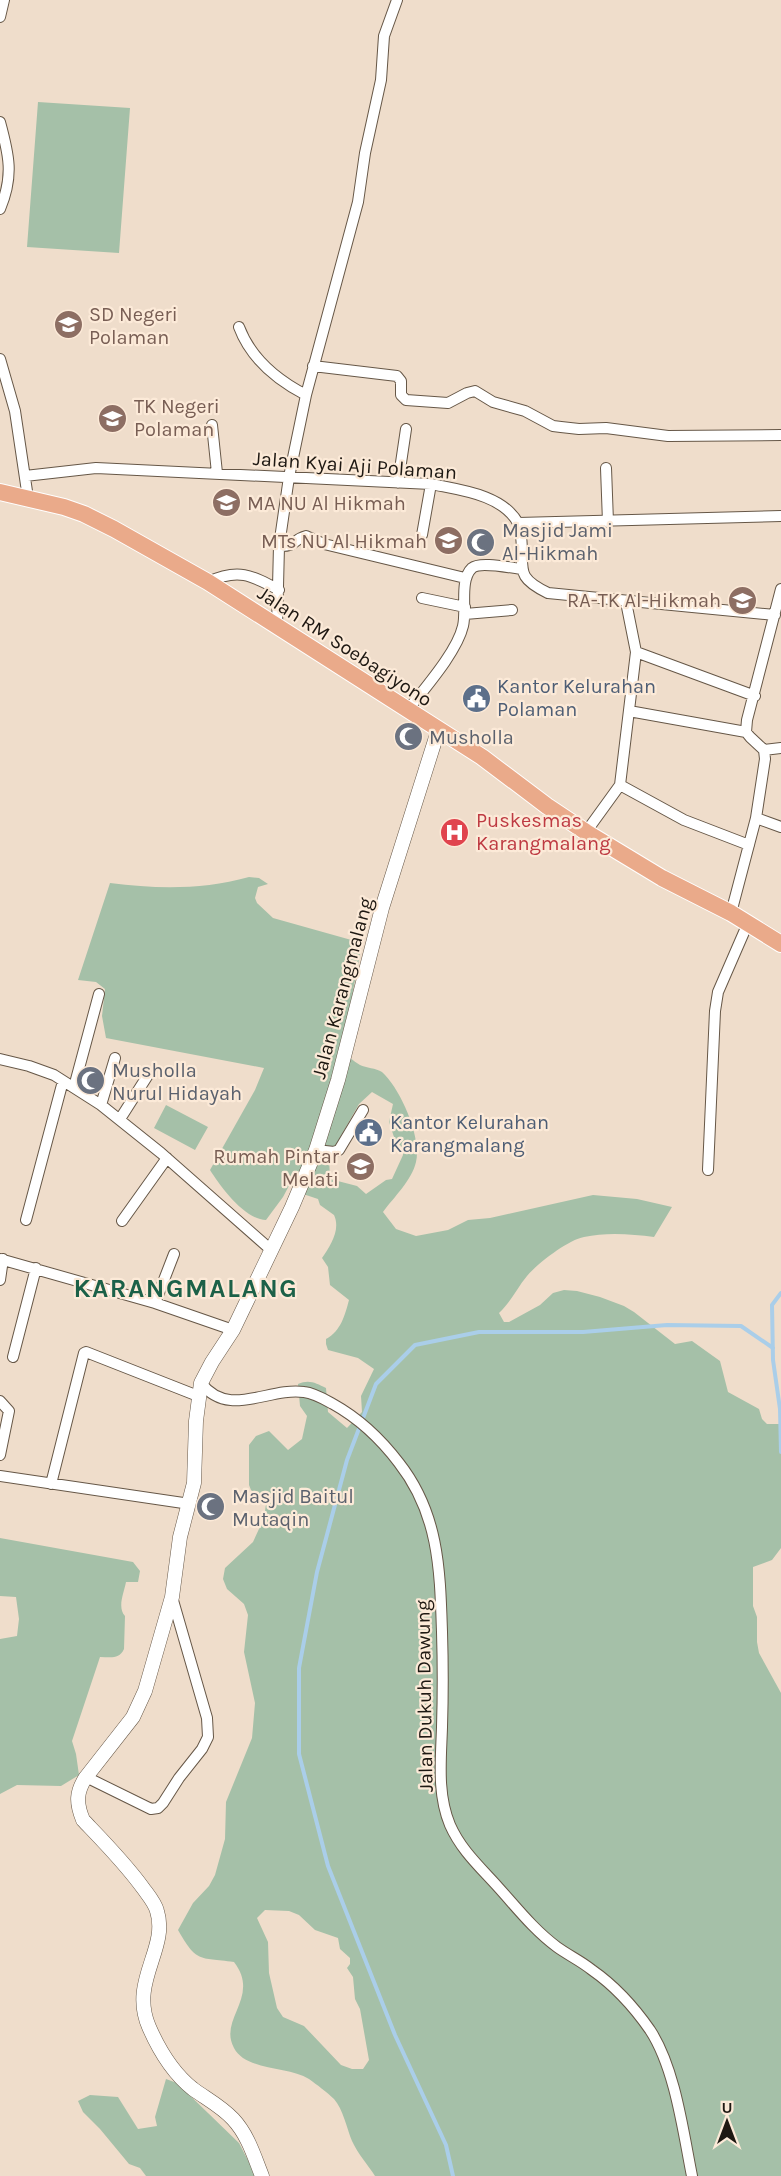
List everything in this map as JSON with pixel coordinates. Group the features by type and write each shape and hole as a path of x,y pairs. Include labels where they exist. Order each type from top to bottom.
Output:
{"main road":[{"name":"Jalan RM Soebagiyono","path":"0,492 84,514 208,582 482,757 586,832 662,878 731,913 781,944"}],"street":[{"path":"0,17 4,0"},
{"path":"277,627 279,546 289,477 306,395 358,202 381,80 384,36 397,0"},
{"path":"0,122 10,169 0,209"},
{"path":"239,327 246,344 272,374 283,384 306,395"},
{"path":"0,359 15,411 28,498"},
{"path":"314,366 397,376 401,381 401,395 405,400 448,403 475,391 499,404 533,414 553,426 579,429 606,428 668,436 781,435"},
{"path":"212,425 218,473"},
{"path":"398,483 406,429"},
{"name":"Jalan Kyai Aji Polaman","path":"25,476 96,468 431,484 475,494 489,500 509,513 518,523"},
{"path":"606,468 608,522"},
{"path":"422,535 431,484"},
{"path":"775,615 548,593 530,582 522,569 522,544 518,523 781,516"},
{"path":"279,546 290,546 306,536 324,544 465,578"},
{"path":"407,711 459,640 465,610 465,578 472,568 479,565 522,569"},
{"path":"208,582 226,574 237,573 247,575 279,590"},
{"path":"781,589 755,696 747,714 746,732 764,750 781,748"},
{"path":"422,598 465,610 512,610"},
{"path":"586,832 620,784 636,652 626,602"},
{"path":"636,652 755,696"},
{"path":"629,711 746,732"},
{"name":"Jalan Karangmalang","path":"262,2176 242,2130 225,2112 183,2079 163,2053 148,2024 144,2011 144,1980 158,1938 157,1909 126,1865 83,1820 77,1795 79,1787 133,1717 139,1705 172,1597 180,1537 194,1483 200,1390 212,1362 233,1330 292,1207 316,1150 339,1080 382,908 438,731"},
{"path":"731,913 756,818 764,767 764,750"},
{"path":"620,784 684,820 749,845"},
{"path":"756,818 781,827"},
{"path":"708,1170 715,1011 718,992 748,923"},
{"path":"74,1087 99,994"},
{"path":"101,1105 115,1058"},
{"path":"0,1059 54,1075 101,1105 167,1158 270,1249"},
{"path":"120,1119 148,1075"},
{"path":"26,1220 63,1081"},
{"path":"316,1150 334,1152 339,1150 363,1110"},
{"path":"122,1221 167,1158"},
{"path":"155,1303 174,1254"},
{"path":"0,1280 1,1259 155,1303 233,1330"},
{"path":"13,1357 36,1268"},
{"name":"Jalan Dukuh Dawung","path":"51,1484 86,1352 217,1397 243,1401 276,1393 303,1391 314,1394 351,1414 369,1427 400,1464 424,1503 437,1548 441,1592 443,1682 441,1783 443,1805 450,1825 462,1849 531,1924 557,1947 591,1968 613,1986 652,2032 673,2086 692,2176"},
{"path":"0,1401 9,1411 0,1455"},
{"path":"0,1476 190,1504"},
{"path":"86,1777 151,1809 158,1808 202,1749 208,1737 207,1718 172,1597"}],"green space":[{"path":"38,102 130,108 119,253 27,247"},
{"path":"249,877 259,878 268,884 258,887 255,898 257,903 273,918 362,943 342,1050 357,1063 382,1072 389,1079 413,1127 417,1152 414,1169 407,1182 383,1212 396,1229 416,1236 448,1230 468,1220 490,1218 593,1195 637,1199 672,1207 654,1237 601,1234 577,1239 562,1247 532,1271 499,1313 504,1322 509,1322 540,1305 553,1293 564,1290 600,1297 624,1306 675,1344 692,1341 720,1361 728,1392 759,1409 762,1419 767,1424 781,1424 781,1548 772,1560 753,1567 753,1606 757,1617 759,1653 781,1693 781,2176 375,2176 354,2146 340,2108 331,2096 309,2079 248,2061 234,2048 231,2027 242,1997 241,1975 234,1962 205,1958 195,1953 178,1930 193,1903 209,1886 215,1875 225,1839 226,1802 252,1738 255,1703 244,1652 248,1615 244,1604 227,1589 223,1579 225,1568 253,1542 264,1518 266,1504 251,1490 249,1485 249,1445 256,1436 269,1431 288,1450 302,1439 307,1416 300,1406 298,1384 306,1382 316,1383 326,1388 328,1412 347,1428 362,1412 361,1396 374,1369 358,1358 328,1350 326,1344 326,1339 342,1322 349,1300 330,1285 328,1267 322,1258 335,1232 334,1215 320,1205 318,1199 303,1194 291,1182 266,1220 258,1219 234,1201 210,1170 255,1090 264,1068 106,1038 102,1016 105,989 96,982 78,980 110,883 180,887","holes":["372,1092 393,1104 389,1122 395,1140 402,1147 403,1155 392,1179 386,1180 366,1194 357,1186 330,1179 329,1157 359,1104","265,1910 289,1911 299,1915 315,1930 338,1938 340,1949 350,1958 347,1968 353,1977 355,1999 360,2009 369,2060 363,2069 352,2069 341,2065 304,2026 283,2017 277,2008 269,1973 268,1942 257,1918"]},
{"path":"166,1105 208,1127 195,1150 154,1128"},
{"path":"0,1538 133,1562 140,1571 138,1582 126,1582 122,1600 125,1616 124,1649 117,1656 100,1657 72,1741 79,1775 61,1786 17,1785 0,1794 0,1639 17,1636 19,1619 16,1597 0,1596"},
{"path":"166,2079 177,2083 239,2143 256,2176 146,2176 140,2168 129,2164 83,2112 78,2101 90,2095 118,2097 138,2129 157,2126 155,2117"}],"waterway":[{"path":"781,1293 772,1305 773,1360 780,1409 781,1452"},
{"path":"453,2176 446,2145 395,2035 328,1866 299,1754 299,1668 317,1572 347,1460 376,1384 415,1345 479,1332 583,1332 667,1325 741,1326 773,1348"}],"place":[{"name":"SD Negeri Polaman","path":"68,325"},
{"name":"TK Negeri Polaman","path":"113,418"},
{"name":"MA NU Al Hikmah","path":"226,503"},
{"name":"MTs NU Al Hikmah","path":"448,541"},
{"name":"Masjid Jami Al-Hikmah","path":"481,542"},
{"name":"RA-TK Al-Hikmah","path":"742,600"},
{"name":"Kantor Kelurahan Polaman","path":"476,698"},
{"name":"Musholla","path":"408,737"},
{"name":"Puskesmas Karangmalang","path":"455,832"},
{"name":"Musholla Nurul Hidayah","path":"91,1081"},
{"name":"Kantor Kelurahan Karangmalang","path":"369,1133"},
{"name":"Rumah Pintar Melati","path":"360,1167"},
{"name":"Masjid Baitul Mutaqin","path":"211,1507"}],"district":[{"name":"KARANGMALANG","path":"186,1288"}]}
